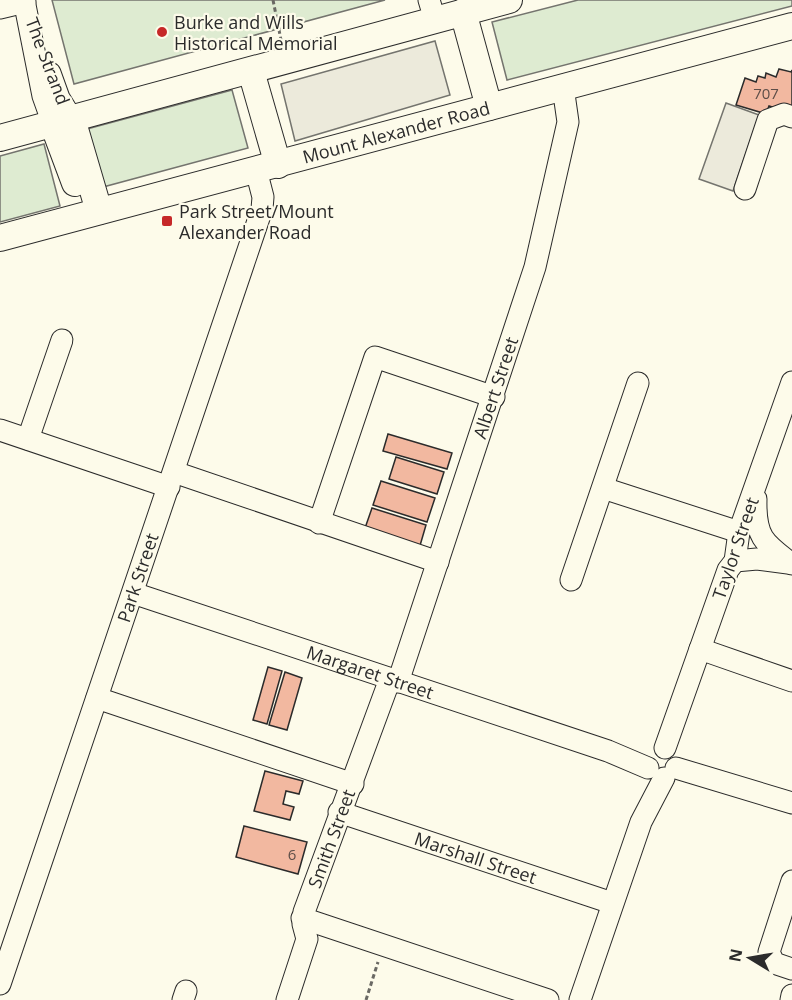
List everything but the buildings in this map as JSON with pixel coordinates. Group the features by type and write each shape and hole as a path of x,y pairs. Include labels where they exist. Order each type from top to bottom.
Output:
{"main road":[{"path":"0,138 285,62 432,10 464,12 509,0"},
{"path":"464,12 489,107"},
{"name":"Mount Alexander Road","path":"0,238 792,26"},
{"path":"252,71 267,167"},
{"path":"62,122 91,213"}],"street":[{"path":"0,8 24,1"},
{"name":"The Strand","path":"24,1 41,87 62,122"},
{"name":"Albert Street","path":"394,680 438,562 536,267 568,122 563,87"},
{"path":"745,189 768,120 784,114 792,117"},
{"name":"Park Street","path":"0,984 262,209 267,167"},
{"path":"28,439 62,340"},
{"path":"319,523 375,357 494,397"},
{"name":"Taylor Street","path":"580,1000 659,765 728,570 735,561 739,532 792,382"},
{"path":"572,580 638,383"},
{"path":"0,430 319,523 438,562"},
{"path":"603,488 739,532"},
{"path":"756,489 757,530 770,547 792,564"},
{"path":"735,561 757,559 792,564"},
{"name":"Margaret Street","path":"133,593 608,751 792,803"},
{"path":"700,649 792,681"},
{"name":"Smith Street","path":"287,1000 305,948 306,939 302,918 339,812 353,784 394,680"},
{"path":"97,698 353,784"},
{"name":"Marshall Street","path":"339,812 612,903"},
{"path":"792,881 769,952 774,963 792,969"},
{"path":"302,918 548,1000"},
{"path":"791,1000 792,995"}],"path":[{"path":"273,0 285,62"},
{"path":"366,1000 384,945"}],"green space":[{"path":"52,0 385,0 74,84"},
{"path":"578,0 792,0 792,6 507,80 492,22"},
{"path":"232,90 248,148 103,187 87,129"},
{"path":"44,144 60,206 0,222 0,156"}],"shaded area":[{"path":"435,41 450,95 295,141 281,84"},
{"path":"726,103 759,115 733,191 699,179"}],"place":[{"name":"Burke and Wills Historical Memorial","path":"162,32"},
{"name":"Park Street/Mount Alexander Road","path":"167,221"}]}
